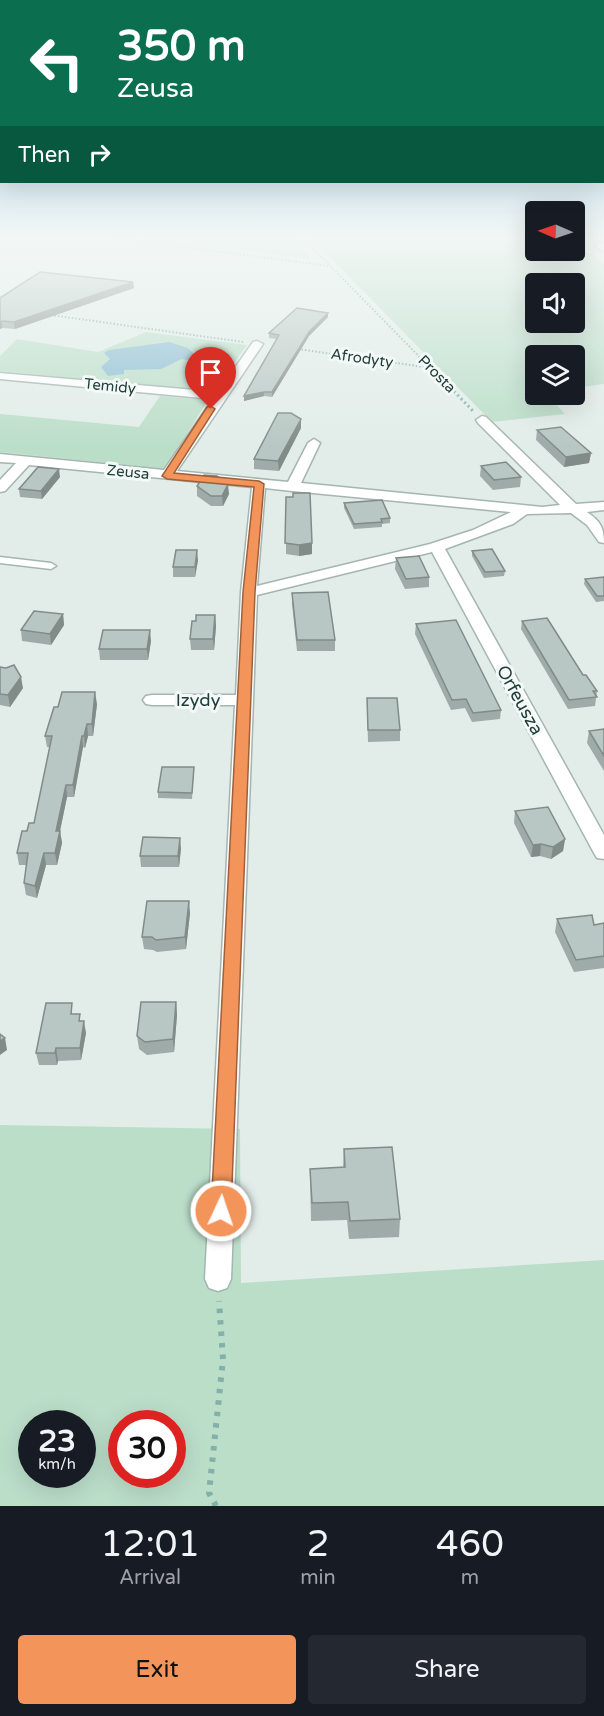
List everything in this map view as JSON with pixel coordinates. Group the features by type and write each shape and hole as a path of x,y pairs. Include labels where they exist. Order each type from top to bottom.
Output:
{"street":[{"path":"167,476 257,344"},
{"name":"Temidy","path":"0,376 220,396"},
{"path":"482,420 562,500 591,522 604,539"},
{"path":"292,487 314,443"},
{"name":"Zeusa","path":"0,458 167,476 550,511 604,506"},
{"path":"0,488 25,461"},
{"name":"Izydy","path":"218,1279 249,592 259,484"},
{"path":"249,592 436,546 499,525 518,516 525,509"},
{"name":"Orfeusza","path":"436,546 604,853"},
{"name":"Izydy","path":"152,700 244,700"}],"lane":[{"path":"0,560 51,566"}],"path":[{"name":"Prosta","path":"369,306 482,420"},
{"path":"47,314 257,344"},
{"name":"Afrodyty","path":"292,348 430,368"},
{"path":"216,1506 209,1493 224,1359 218,1279"}],"green space":[{"path":"378,306 525,306 525,333 585,333 585,306 604,306 604,384 585,387 585,345 525,345 525,405 556,405 565,414 492,422"},
{"path":"146,332 247,345 213,392 0,371 0,356 17,339 98,352"},
{"path":"160,396 208,400 165,469 0,452 0,414 139,427"},
{"path":"0,1125 240,1129 241,1283 604,1260 604,1506 0,1506"}],"water":[{"path":"169,342 188,348 194,354 212,356 202,363 182,359 161,369 124,370 124,374 108,376 101,367 110,359 104,353 109,350"}],"building":[{"path":"0,306 61,306 14,322 0,322"},
{"path":"297,308 328,313 309,332 272,392 244,396 279,335 269,333"},
{"path":"278,413 291,413 301,419 278,461 254,459"},
{"path":"561,427 591,453 566,457 537,430"},
{"path":"506,462 521,477 494,480 481,466"},
{"path":"38,467 59,469 41,491 19,489"},
{"path":"204,475 217,476 228,484 222,496 211,496 197,486"},
{"path":"293,493 310,493 312,543 299,545 285,543 286,497 293,497"},
{"path":"382,500 390,518 381,519 382,522 354,524 344,503"},
{"path":"492,549 505,571 485,572 472,551"},
{"path":"176,550 197,550 195,567 173,567"},
{"path":"419,556 429,577 406,579 396,558"},
{"path":"604,577 604,596 597,596 585,579"},
{"path":"328,592 335,640 297,640 292,593"},
{"path":"34,611 63,614 50,634 21,630"},
{"path":"196,615 215,615 213,639 190,639 192,621 196,621"},
{"path":"547,618 583,675 586,675 597,691 593,691 597,697 569,700 522,621"},
{"path":"456,620 501,710 473,713 466,699 452,700 416,624"},
{"path":"103,630 150,630 147,649 99,649"},
{"path":"14,665 21,677 8,695 0,694 0,667 6,668"},
{"path":"62,692 95,692 92,724 87,724 84,736 82,736 73,785 66,785 56,831 60,831 55,853 44,853 35,886 24,883 28,853 17,853 22,831 27,831 29,823 34,823 52,736 45,736 54,707 58,707"},
{"path":"367,698 397,698 400,730 368,730"},
{"path":"604,729 604,756 589,731"},
{"path":"162,767 194,767 192,793 158,792"},
{"path":"548,807 565,839 553,847 533,845 515,811"},
{"path":"143,837 180,838 178,856 140,856"},
{"path":"147,901 189,901 185,937 156,940 152,937 142,937"},
{"path":"592,915 594,925 604,923 604,956 576,960 557,919"},
{"path":"141,1002 176,1002 173,1039 145,1042 137,1036"},
{"path":"46,1003 72,1003 71,1014 80,1014 79,1021 84,1021 80,1048 56,1048 55,1053 36,1053"},
{"path":"392,1147 400,1219 350,1221 348,1202 312,1203 310,1169 345,1167 344,1149"}],"route":[{"path":"211,409 167,476 259,484 249,592 221,1211"}]}
